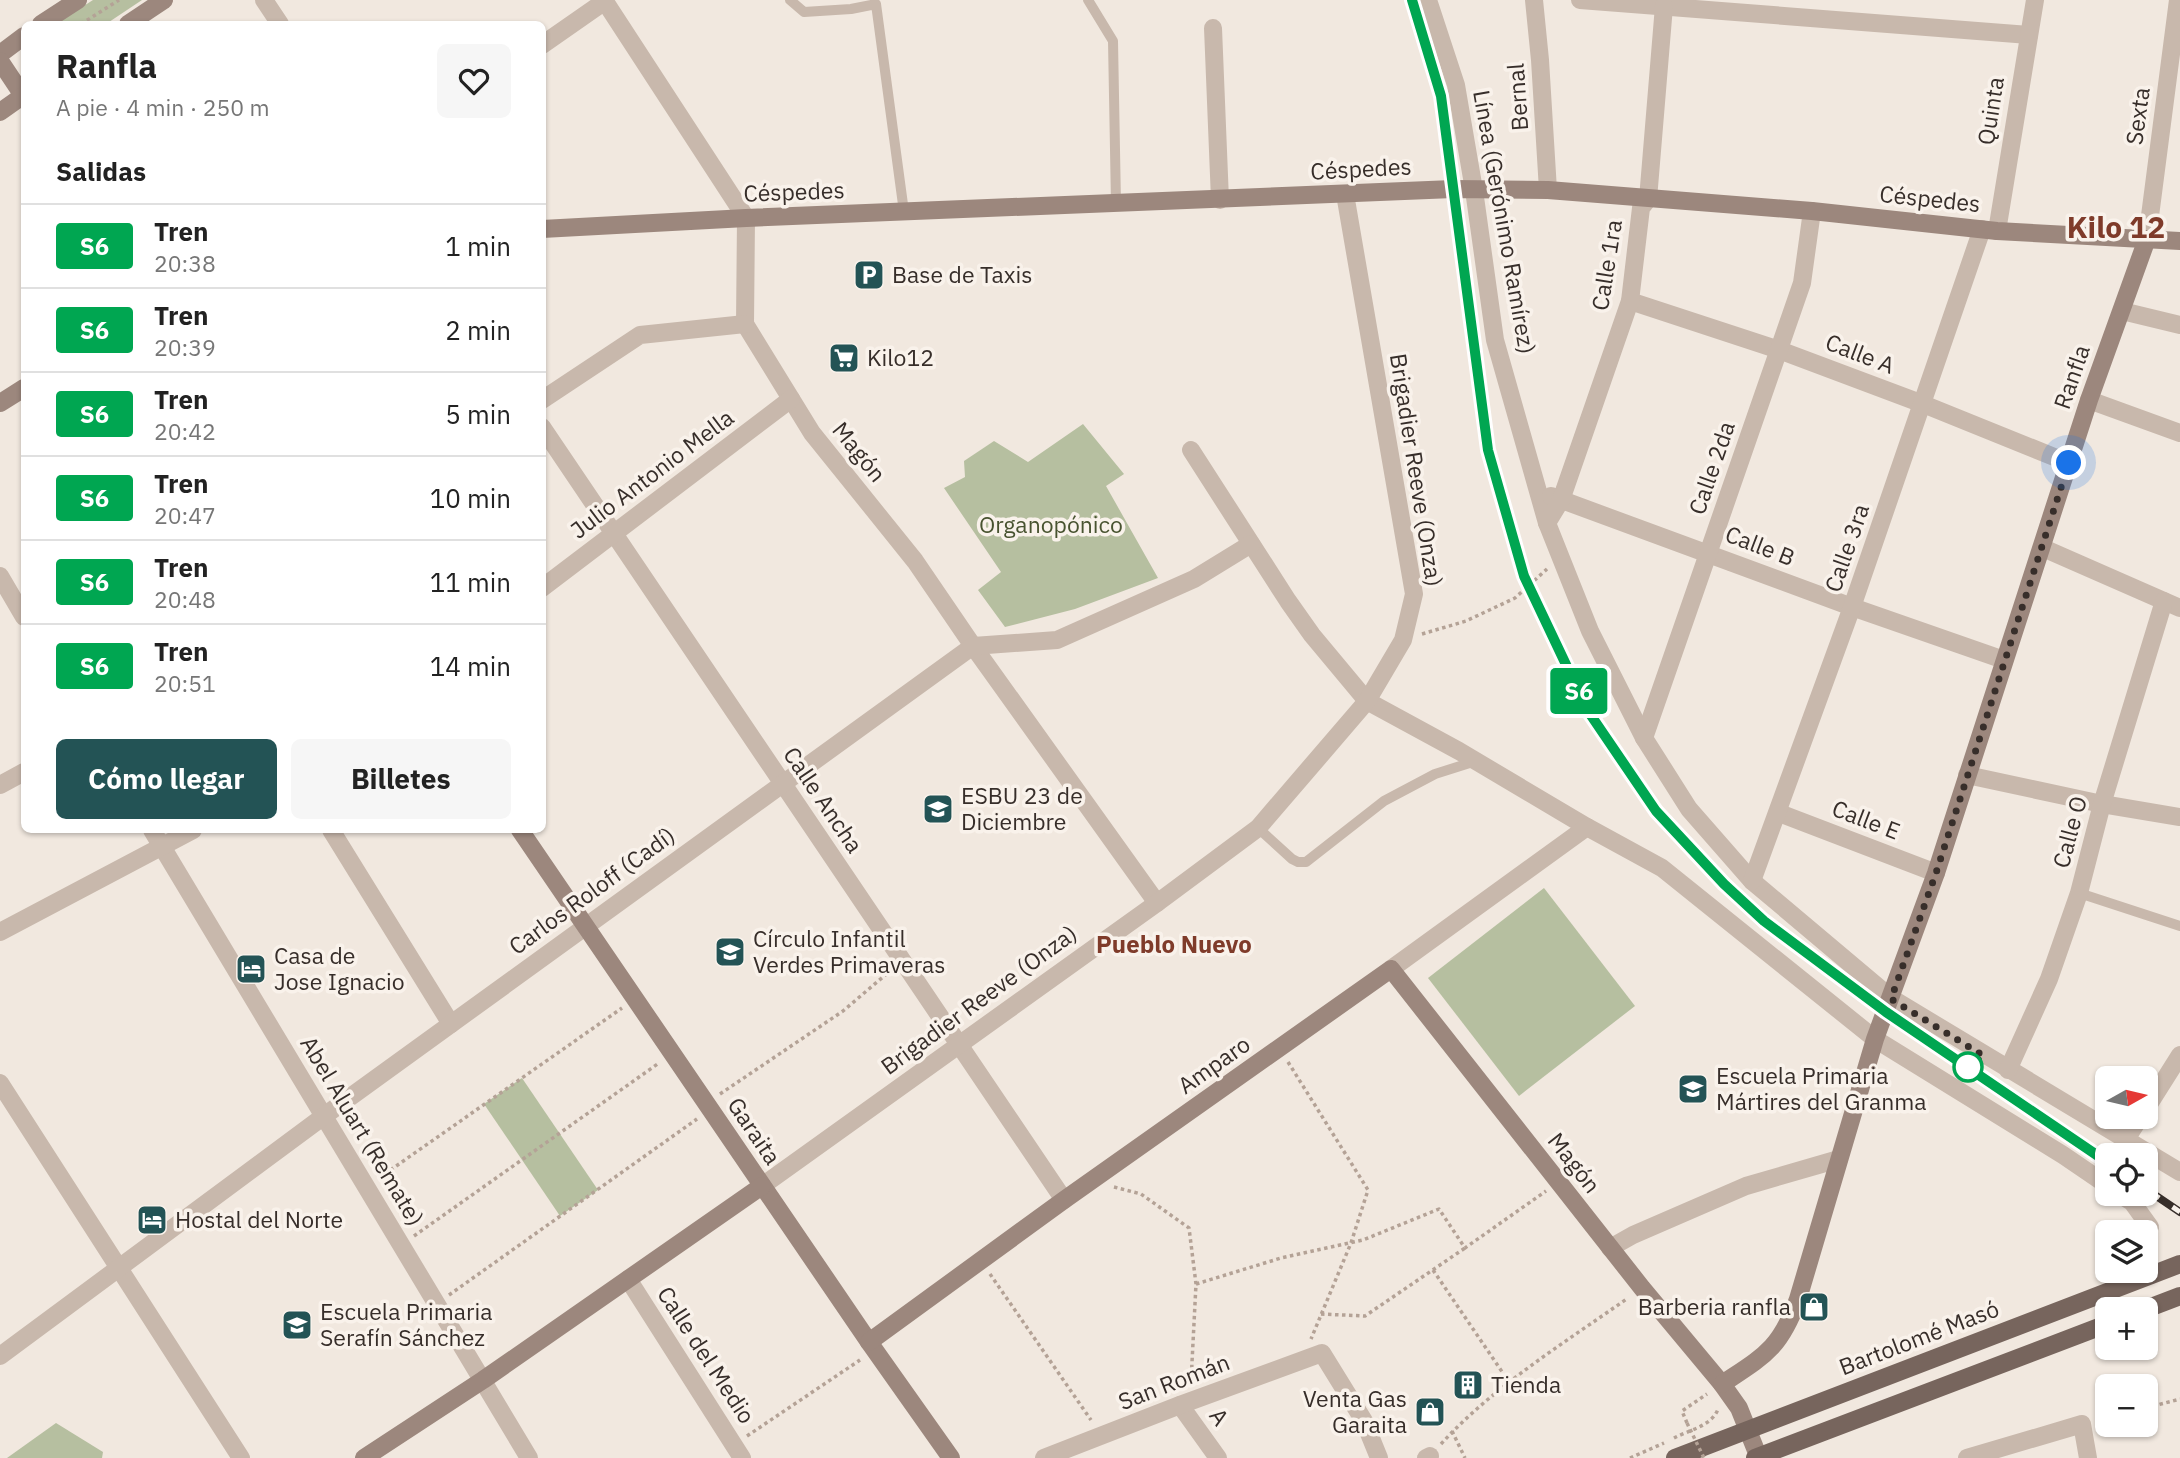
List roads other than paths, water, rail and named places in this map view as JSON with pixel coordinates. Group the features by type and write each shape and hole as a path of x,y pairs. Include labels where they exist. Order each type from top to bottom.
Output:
{"main road":[{"name":"Bartolomé Masó","path":"1675,1458 2180,1264"},
{"path":"2158,1304 2180,1296"},
{"path":"1757,1458 2095,1329"}],"street":[{"path":"46,21 78,0"},
{"path":"132,21 164,0"},
{"path":"264,0 278,21"},
{"name":"Línea (Gerónimo Ramírez)","path":"1428,0 1456,85 1495,340 1547,523 1590,631 1644,738 1689,809 1752,881 1891,999 2180,1172"},
{"name":"Bernal","path":"1534,0 1548,190"},
{"path":"1580,0 2029,35"},
{"name":"Quinta","path":"1989,230 2035,0"},
{"name":"Sexta","path":"2147,239 2179,0"},
{"path":"546,42 604,1 746,218 745,324 640,335 546,397"},
{"name":"Calle 1ra","path":"1547,523 1561,500 1630,301 1641,208 1648,199 1664,6"},
{"path":"1213,28 1220,200"},
{"path":"0,54 21,38"},
{"path":"0,61 21,92"},
{"path":"0,112 21,98"},
{"name":"Céspedes","path":"546,229 1345,194 1548,190 1812,211 1989,230 2180,241"},
{"name":"Brigadier Reeve (Onza)","path":"364,1458 482,1380 762,1186 1258,828 1367,701 1403,640 1415,594 1345,194"},
{"name":"Calle 2da","path":"1644,738 1802,283 1812,211"},
{"name":"Calle 3ra","path":"1752,881 1779,813 1923,404 1989,230"},
{"name":"Ranfla","path":"1717,1387 1775,1345 1788,1326 1798,1300 1875,1039 1936,873 2089,400 2147,239"},
{"name":"Calle A","path":"1630,301 1779,350 2069,463"},
{"path":"2122,311 2180,326"},
{"name":"Magón","path":"745,324 812,433 915,561 1157,903"},
{"path":"0,403 21,390"},
{"name":"Julio Antonio Mella","path":"546,585 791,399"},
{"path":"2089,400 2180,433"},
{"name":"Calle Ancha","path":"546,433 1064,1200"},
{"path":"1191,450 1312,635 1367,701 1662,868 1875,1039 2095,1177"},
{"name":"Calle B","path":"1538,491 2004,660"},
{"path":"973,646 1057,640 1194,579 1251,544"},
{"path":"2043,548 2172,604"},
{"path":"0,576 21,612"},
{"name":"Calle O","path":"2008,1070 2049,979 2079,893 2102,804 2172,604"},
{"name":"Carlos Roloff (Cadí)","path":"0,1356 324,1116 973,646"},
{"path":"0,785 21,774"},
{"path":"1968,775 2102,804 2180,817"},
{"name":"Calle E","path":"1779,813 1936,873"},
{"name":"Amparo","path":"871,1346 981,1260 1587,827"},
{"path":"0,932 157,837 178,833"},
{"path":"333,833 451,1024"},
{"name":"Garaita","path":"522,833 871,1346 951,1458"},
{"name":"Abel Aluart (Remate)","path":"157,837 529,1458"},
{"name":"Magón","path":"1391,969 1717,1387"},
{"path":"2158,1090 2180,1055"},
{"path":"0,1083 241,1458"},
{"path":"2126,1139 2133,1129"},
{"path":"1610,1248 1633,1235 1746,1186 1839,1159"},
{"name":"Calle del Medio","path":"628,1279 738,1451"},
{"name":"San Román","path":"1044,1458 1322,1353 1364,1421 1379,1458"},
{"path":"1717,1387 1738,1408 1757,1458"},
{"name":"A","path":"1185,1403 1218,1458"},
{"path":"1977,1457 2082,1423 2088,1458"}],"lane":[{"path":"790,0 804,12 851,9 876,4 904,212"},
{"path":"1088,0 1113,40 1116,204"},
{"path":"1258,828 1292,859 1306,862 1384,801 1434,774 1476,761"},
{"path":"2079,893 2180,926"}],"railway":[{"path":"1412,0 1441,96 1488,450 1524,576 1588,711 1656,811 1724,885 1764,921 1886,1012 2095,1154"},
{"path":"2158,1197 2180,1212"}],"train":[{"name":"S6","path":"1412,0 1441,96 1488,450 1524,576 1588,711 1656,811 1724,884 1764,921 1886,1012 2095,1154"}],"place":[{"name":"Base de Taxis","path":"869,275"},
{"name":"Kilo12","path":"844,358"},
{"name":"ESBU 23 de Diciembre","path":"938,809"},
{"name":"Círculo Infantil Verdes Primaveras","path":"730,952"},
{"name":"Casa de Jose Ignacio","path":"251,969"},
{"name":"Escuela Primaria Mártires del Granma","path":"1693,1089"},
{"name":"Hostal del Norte","path":"152,1220"},
{"name":"Barberia ranfla","path":"1814,1307"},
{"name":"Escuela Primaria Serafín Sánchez","path":"297,1325"},
{"name":"Tienda","path":"1468,1385"},
{"name":"Venta Gas Garaita","path":"1430,1412"}],"district":[{"name":"Kilo 12","path":"2116,228"},
{"name":"Pueblo Nuevo","path":"1174,945"}],"park label":[{"name":"Organopónico","path":"1051,525"}]}
